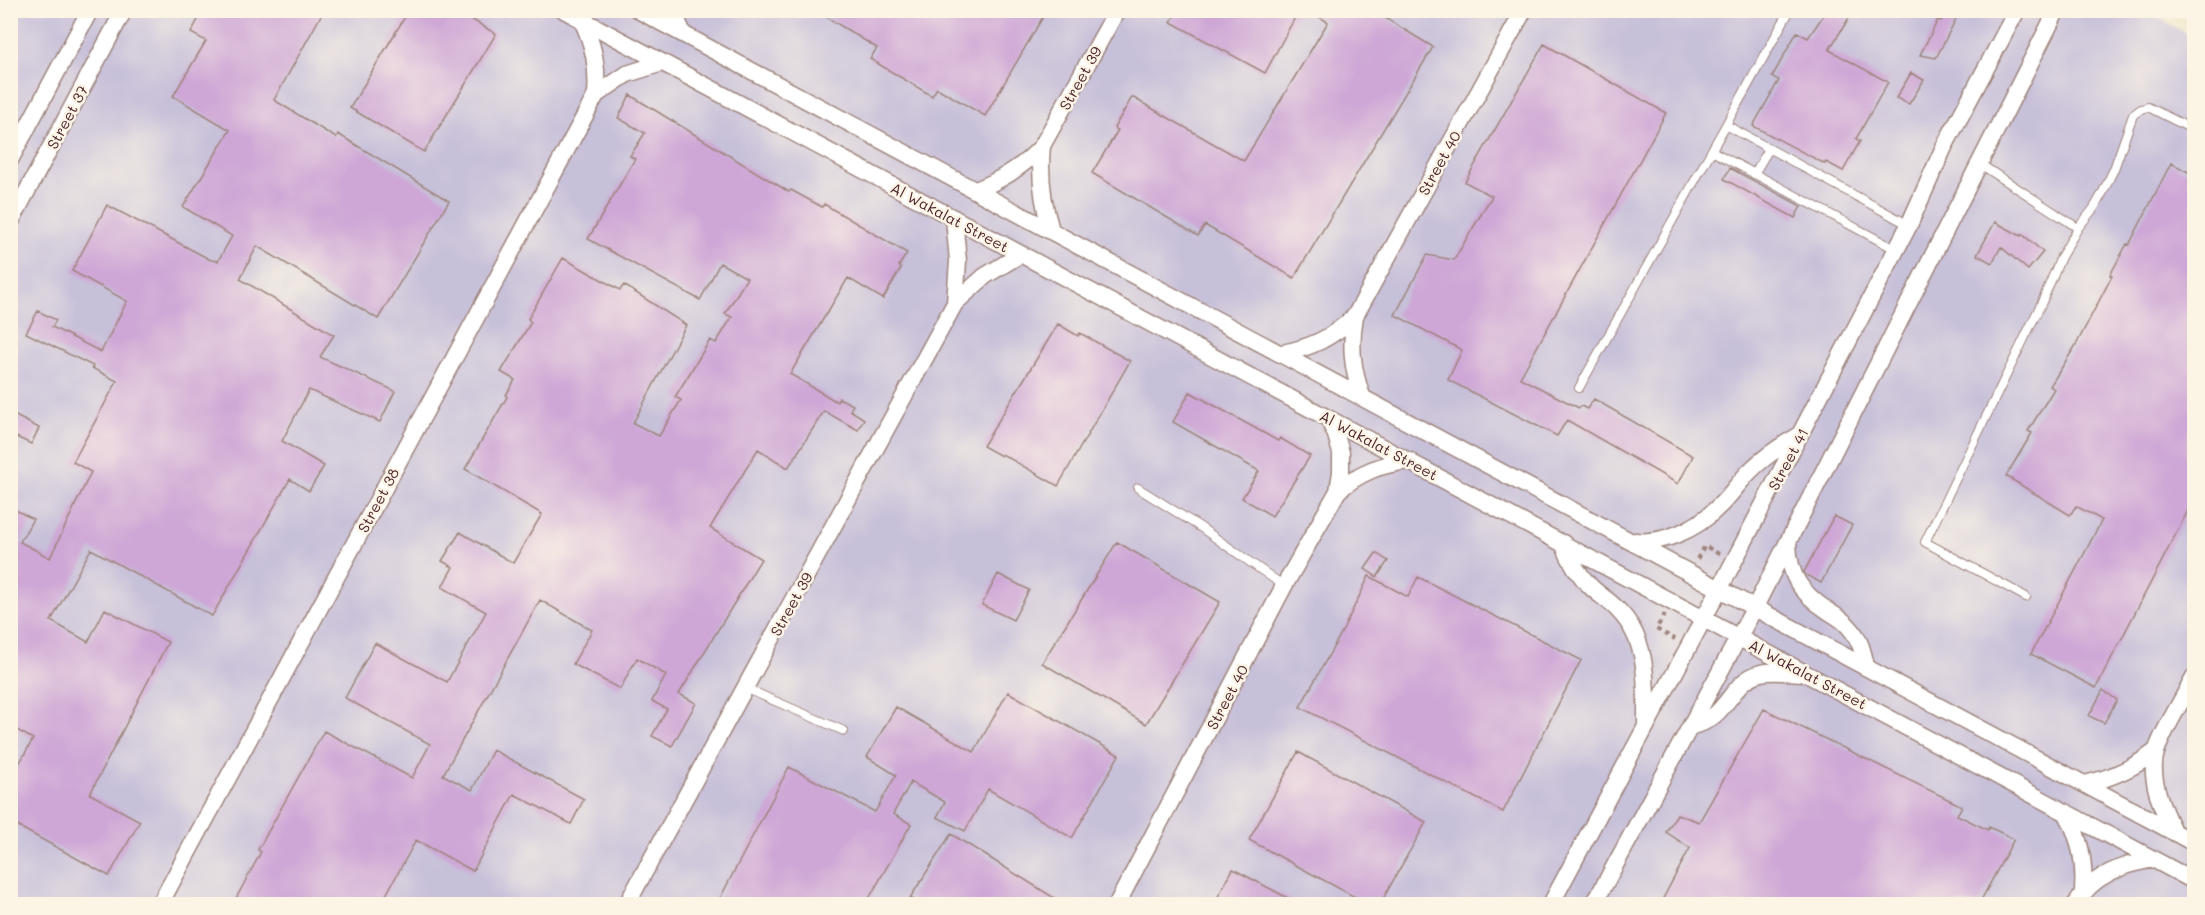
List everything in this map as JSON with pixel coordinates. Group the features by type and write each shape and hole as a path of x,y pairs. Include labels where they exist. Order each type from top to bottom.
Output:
{"street":[{"name":"Street 37","path":"10,159 90,10"},
{"name":"Street 37","path":"10,223 124,10"},
{"name":"Al Wakalat Street","path":"564,10 2194,880"},
{"path":"638,10 2194,843"},
{"path":"673,10 683,34"},
{"name":"Street 39","path":"975,190 1005,177 1031,158 1042,146 1117,10"},
{"name":"Street 40","path":"1362,396 1355,377 1352,357 1351,337 1355,316 1524,10"},
{"name":"Street 41","path":"1551,904 1720,588 1909,225 1944,147 2017,10"},
{"path":"1594,904 1755,607 2057,10"},
{"name":"Street 38","path":"582,20 591,38 596,57 596,95"},
{"name":"Street 38","path":"159,904 596,95 627,74 662,63"},
{"name":"Street 39","path":"1042,146 1040,163 1042,197 1052,230"},
{"name":"Street 39","path":"954,218 958,261 955,303"},
{"name":"Street 39","path":"627,904 955,303 985,276 1021,254"},
{"name":"Street 40","path":"1282,353 1314,345 1342,328 1355,316"},
{"name":"Street 40","path":"1117,904 1284,586 1338,490 1341,453 1328,418"},
{"path":"1632,541 1660,540 1703,520 1716,510 1750,470 1766,456 1800,434"},
{"name":"Street 40","path":"1338,490 1353,478 1371,469 1390,463 1410,461"},
{"path":"1788,542 1791,569 1796,582 1809,597 1840,618 1850,628 1861,646 1866,666"},
{"path":"1563,543 1571,562 1581,576 1618,610 1636,634 1645,663 1646,728"},
{"path":"1691,726 1711,720 1740,686 1753,676 1770,672 1808,674"},
{"path":"2173,831 2157,793 2156,751 2194,678"},
{"path":"2085,784 2123,773 2156,751"},
{"path":"2066,811 2076,830 2082,849 2085,870 2080,898"},
{"path":"2080,898 2099,879 2116,869 2134,862 2154,859"}],"lane":[{"path":"1579,388 1790,10"},
{"path":"2026,597 1925,542 2042,302 2061,257 2078,228 2098,201 2114,169 2133,115 2148,107 2194,130"},
{"path":"1726,125 1909,225"},
{"path":"1754,174 1769,149"},
{"path":"1712,151 1896,250"},
{"path":"1980,164 2078,228"},
{"path":"1138,488 1200,527 1284,586"},
{"path":"745,688 844,731"}],"shaded area":[{"path":"10,11 2147,11 2194,38 2194,904 11,904"}],"building":[{"path":"203,10 324,10 274,100 336,138 338,134 449,201 378,319 257,246 240,279 334,335 320,357 395,391 380,422 309,390 282,441 324,466 309,491 290,479 212,616 91,549 51,621 88,642 105,609 168,642 90,794 140,821 109,876 10,822 10,780 33,739 10,726 10,507 33,519 20,542 50,558 91,472 73,462 117,381 92,368 93,366 26,333 38,311 56,320 52,327 101,352 127,301 72,271 107,205 211,260 218,261 232,236 183,207 230,130 173,96 206,41 191,33"},
{"path":"409,10 456,10 496,34 424,152 350,108"},
{"path":"815,10 1047,10 985,116 937,88 932,96 870,59 877,48"},
{"path":"1178,10 1299,10 1265,73 1171,22"},
{"path":"1307,10 1372,10 1433,47 1294,278 1205,225 1198,236 1092,173 1118,130 1114,128 1132,97 1244,161 1328,22"},
{"path":"1827,10 1854,10 1829,50 1888,82 1856,139 1860,141 1843,171 1753,126 1779,80 1772,77 1797,32 1808,38"},
{"path":"1947,10 1960,11 1936,58 1920,55 1938,20 1941,21"},
{"path":"1544,44 1666,113 1520,378 1579,408 1581,406 1587,409 1594,399 1693,456 1678,484 1567,420 1557,436 1448,380 1462,350 1395,315 1427,255 1454,260 1492,196 1465,182"},
{"path":"1911,73 1924,80 1909,104 1896,98"},
{"path":"630,95 789,192 791,190 822,207 824,204 907,253 883,299 848,278 790,374 837,402 839,398 853,405 850,410 864,419 858,430 824,411 788,468 758,449 710,528 761,559 679,694 696,703 672,746 652,736 667,709 652,701 666,675 637,658 620,689 573,664 592,630 540,600 443,775 472,790 493,750 584,799 571,824 514,794 473,871 416,840 381,904 233,904 261,852 258,850 324,731 412,778 430,744 345,698 375,643 447,682 486,612 442,587 453,567 442,561 460,532 513,563 542,514 465,469 515,380 501,372 531,322 528,319 563,258 620,290 624,285 686,325 633,423 659,436 681,400 675,397 710,340 716,343 732,317 725,314 747,278 720,263 700,300 588,239 635,159 630,156 645,133 618,118"},
{"path":"2171,163 2194,175 2194,499 2096,688 2031,654 2102,520 2076,506 2070,515 2006,476 2032,433 2028,431 2054,389 2050,386 2076,345 2112,276 2110,275 2127,244 2129,245"},
{"path":"1730,168 1801,206 1795,218 1724,179"},
{"path":"1995,222 2021,236 2022,234 2043,252 2028,270 2001,247 1992,263 1977,255"},
{"path":"1058,324 1078,336 1080,333 1130,361 1058,486 1002,454 1001,456 983,446"},
{"path":"1190,392 1278,441 1280,438 1310,456 1272,516 1242,498 1259,471 1173,422"},
{"path":"10,413 39,428 31,444 10,434"},
{"path":"1834,516 1852,525 1821,583 1804,572"},
{"path":"1117,542 1220,602 1146,724 1042,663"},
{"path":"1376,553 1388,561 1377,577 1365,569"},
{"path":"998,574 1029,590 1013,620 982,605"},
{"path":"1369,576 1408,597 1418,577 1581,660 1503,812 1300,707 1344,628"},
{"path":"2103,690 2117,700 2104,723 2089,716"},
{"path":"1008,692 1119,755 1072,838 988,789 965,831 937,817 945,802 911,782 893,814 911,824 866,904 717,904 789,767 875,812 896,775 867,757 896,707 974,752"},
{"path":"1764,709 1962,806 1957,815 2014,839 1979,904 1660,904 1690,848 1666,832 1677,814 1699,822"},
{"path":"1298,752 1426,822 1380,904 1368,904 1249,840"},
{"path":"951,834 1064,904 921,904 910,898"},
{"path":"1233,869 1299,904 1214,904"}]}
